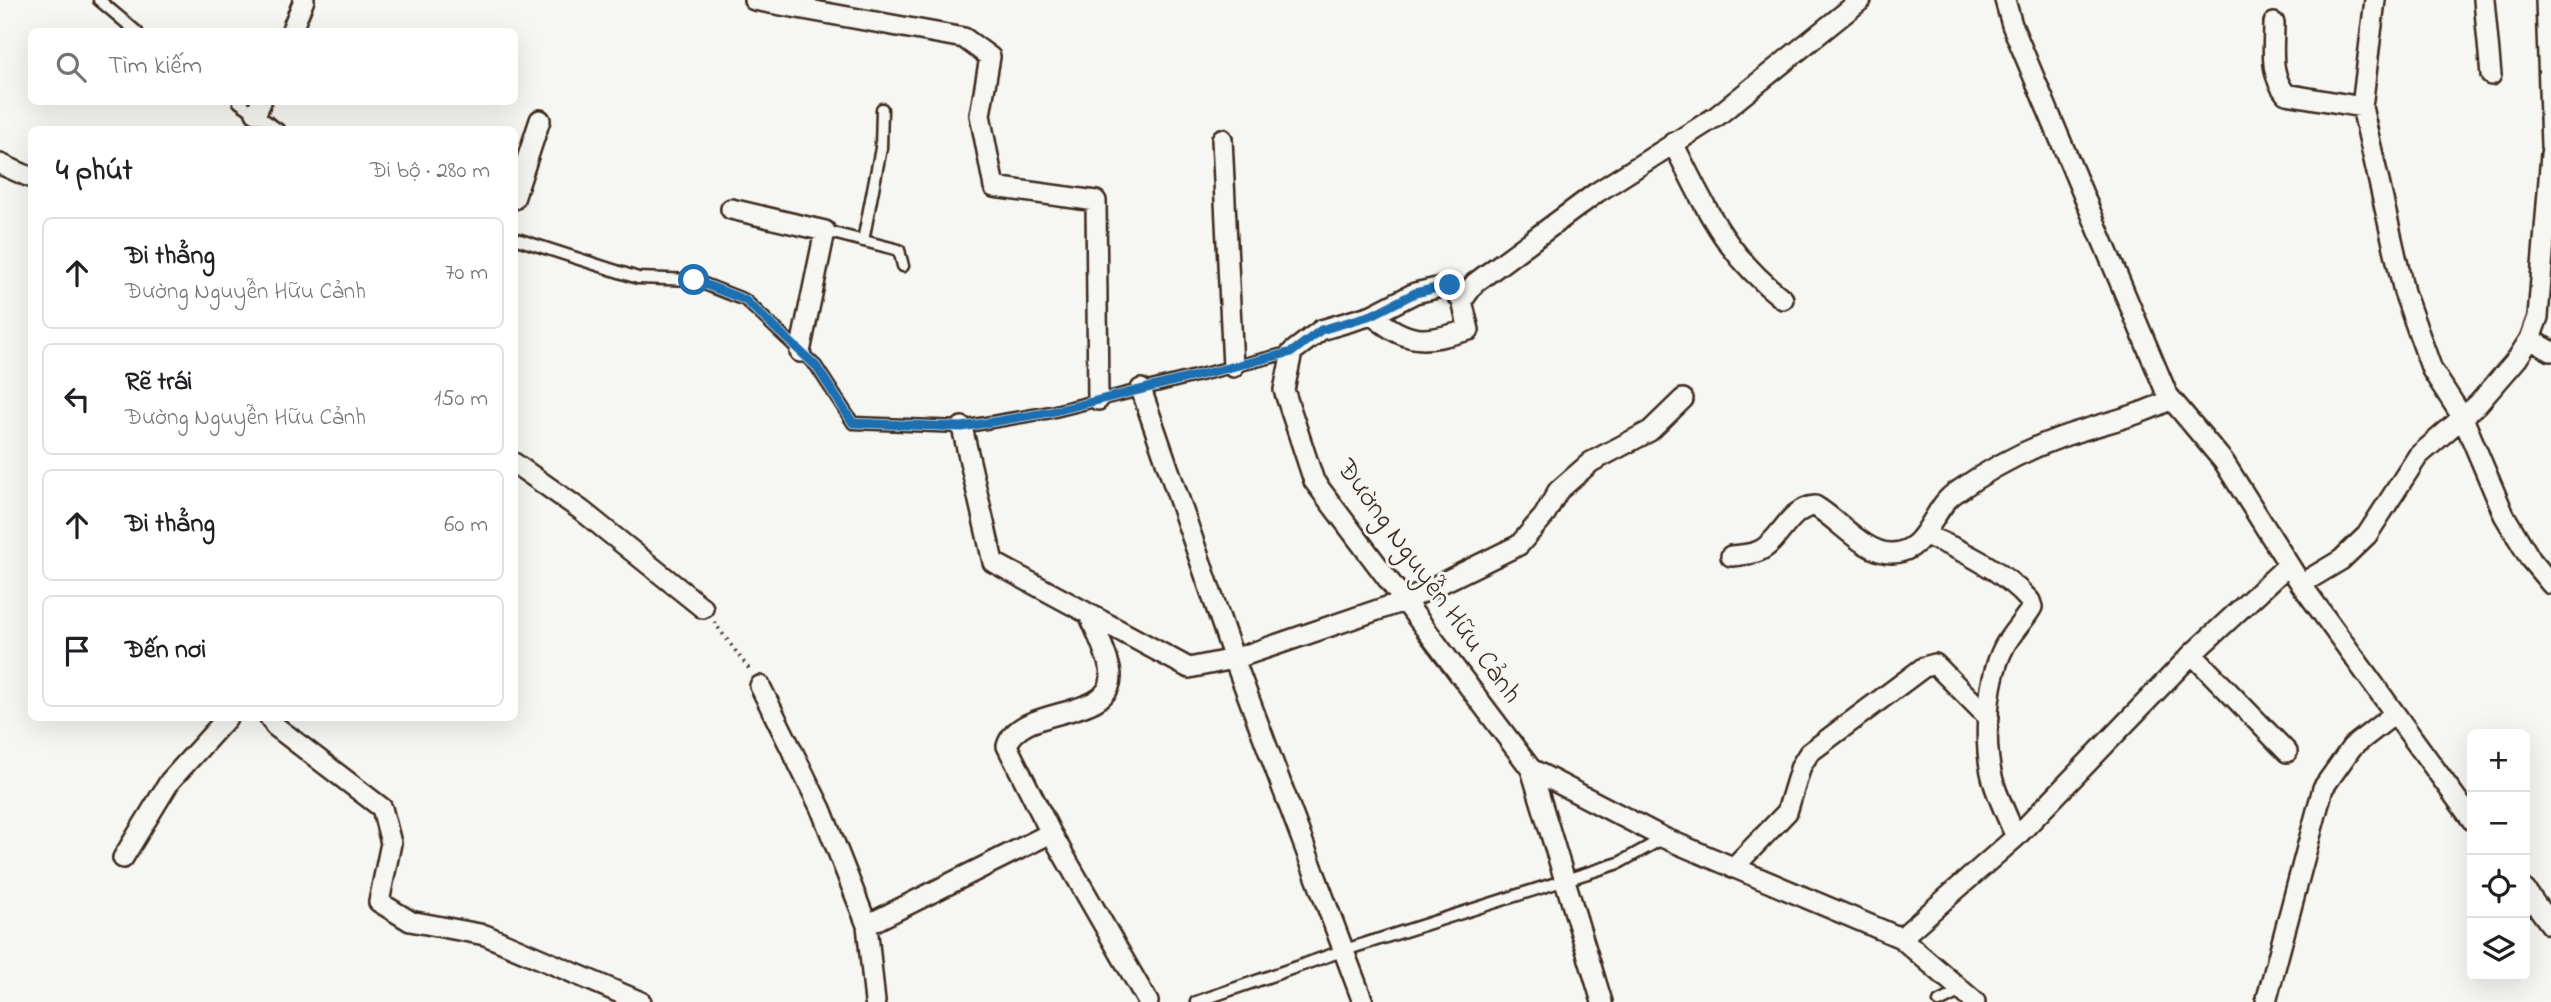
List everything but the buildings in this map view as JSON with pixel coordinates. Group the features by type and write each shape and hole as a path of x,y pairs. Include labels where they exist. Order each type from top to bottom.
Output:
{"street":[{"path":"293,28 304,0"},
{"path":"754,0 964,37 990,57 980,115 994,187 1096,201 1098,400"},
{"path":"1462,301 1475,283 1597,193 1764,81 1861,0"},
{"path":"2005,0 2012,25 2171,399 2224,461 2301,584 2393,715 2467,813"},
{"path":"2375,0 2362,107 2407,304 2432,370 2463,418 2504,515 2531,560 2551,584"},
{"path":"2484,0 2491,75"},
{"path":"2546,0 2551,146"},
{"path":"2274,23 2273,68 2276,80 2286,94 2362,107"},
{"path":"518,187 540,120"},
{"path":"1222,139 1233,367"},
{"path":"1673,143 1720,233 1754,276 1783,299"},
{"path":"2301,584 2341,561 2367,535 2418,456 2463,418 2517,359 2530,339 2538,317 2551,155"},
{"path":"0,164 28,176"},
{"path":"731,209 825,232 800,352"},
{"path":"1292,352 1321,330 1372,315 1415,293 1450,285 1462,301 1469,330 1430,341 1395,334 1372,315"},
{"path":"2530,339 2551,351"},
{"name":"Đường Nguyễn Hữu Cảnh","path":"1292,352 1284,390 1314,481 1407,600 1531,769 1664,838 1901,938 1968,997"},
{"path":"1141,389 1234,659 1346,950 1363,1002"},
{"path":"1731,556 1758,551 1769,544 1793,516 1815,506 1865,543 1890,554 1903,551 1925,535 1942,501 2026,451 2151,410 2171,399"},
{"path":"962,427 993,562 1189,668 1234,659 1407,600 1519,545 1544,516 1558,491 1591,462 1650,431 1683,400"},
{"path":"518,466 581,510 703,608"},
{"path":"1925,535 1955,547 1996,572 2030,601 2032,607 2004,646 1992,676 1989,718 1994,785 2016,837"},
{"path":"1901,938 2016,837 2192,654 2288,565"},
{"path":"1089,614 1111,675 1107,688 1091,705 1024,723 1010,736 1007,746 1051,833 1148,1002"},
{"path":"2192,654 2287,752"},
{"path":"1734,868 1787,812 1801,766 1809,752 1924,667 1935,664 1989,718"},
{"path":"760,686 821,809 867,925 875,1002"},
{"path":"2266,1002 2323,788 2352,747 2393,715"},
{"path":"123,858 170,781 224,721"},
{"path":"272,721 382,808 391,843 379,902 410,921 485,935 641,1002"},
{"path":"1531,769 1602,1002"},
{"path":"867,925 1051,833"},
{"path":"2530,897 2551,925"}],"lane":[{"path":"99,0 132,28"},
{"path":"258,107 275,126"},
{"path":"863,241 881,148 881,109"},
{"path":"825,232 899,250 903,266"},
{"path":"518,239 638,278 694,280 745,300 816,366 853,423 962,427 1098,400 1292,352"},
{"path":"1196,1002 1346,950 1619,863 1664,838"},
{"path":"1939,1002 1968,997"}],"path":[{"path":"703,608 735,648 760,686"}],"route":[{"path":"694,280 745,300 816,366 853,423 962,427 1051,412 1292,352 1321,330 1372,315 1415,293 1450,285"}]}
